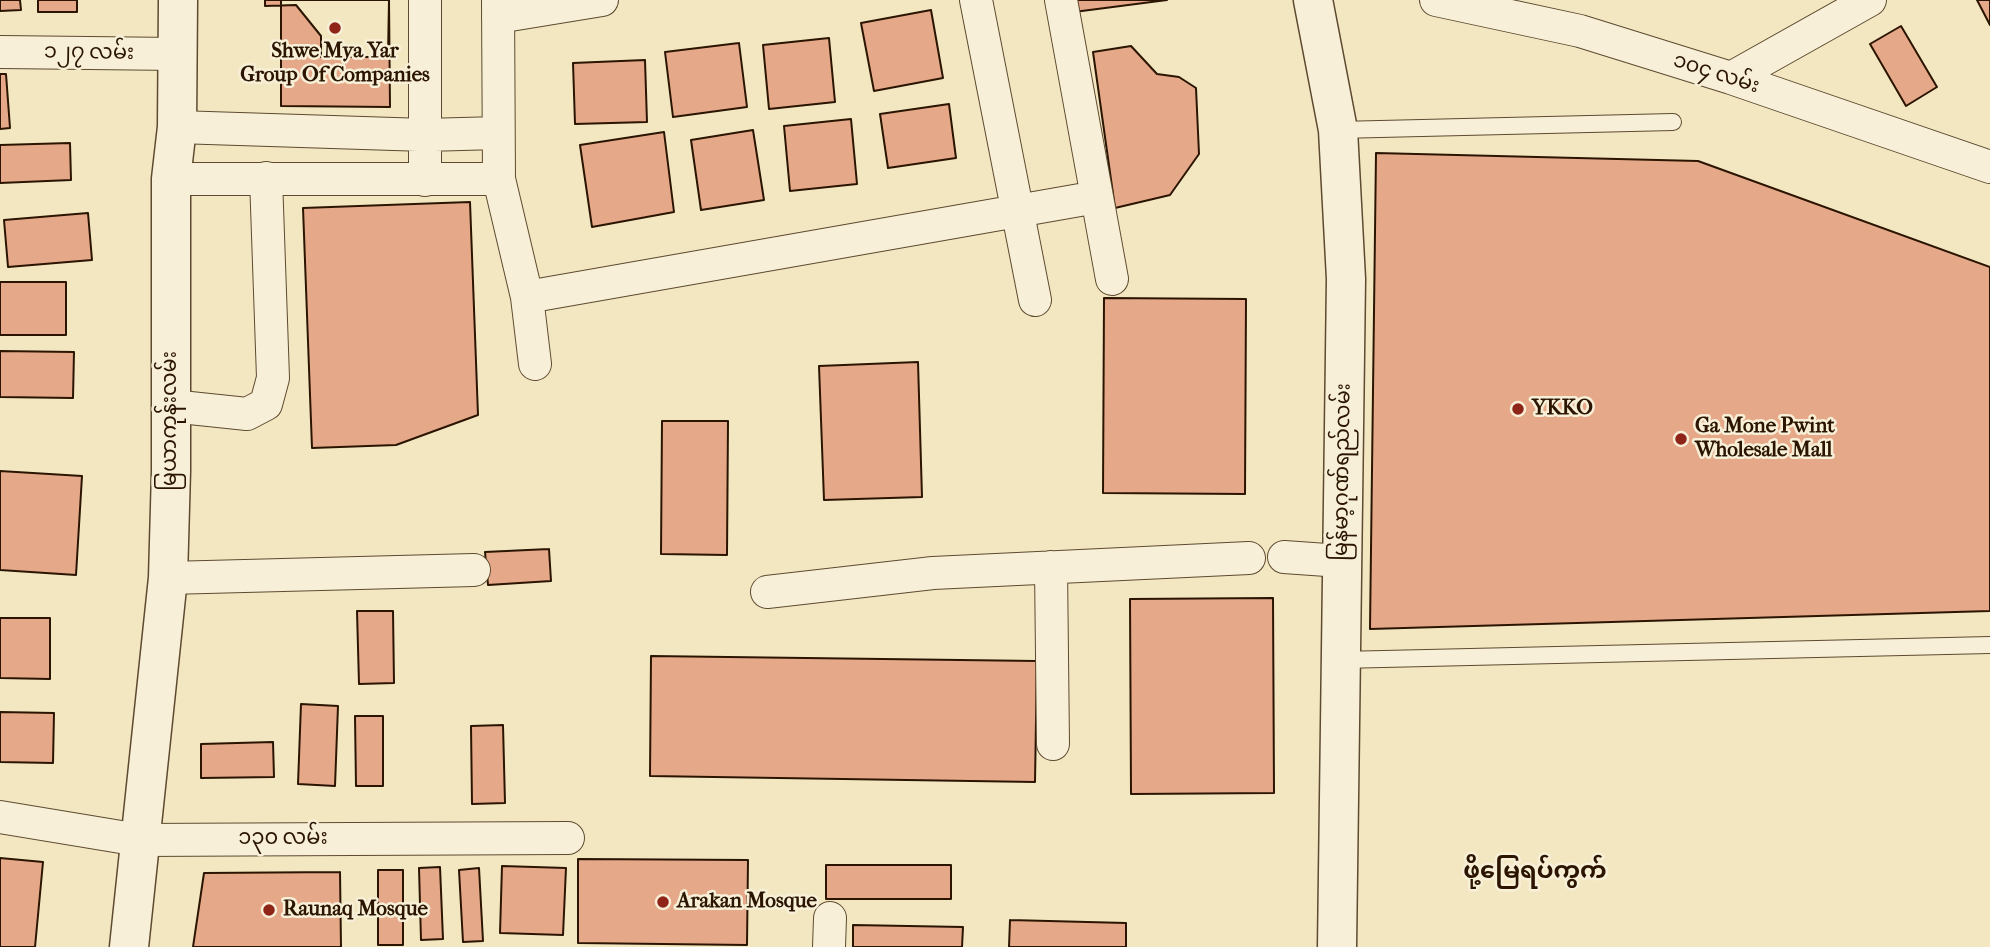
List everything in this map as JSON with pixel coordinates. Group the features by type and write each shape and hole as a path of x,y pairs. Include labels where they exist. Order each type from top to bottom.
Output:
{"street":[{"name":"မြယာကုန်းလမ်း","path":"129,947 168,578 171,179 177,127 178,0"},
{"path":"425,0 425,180"},
{"path":"535,364 527,297 499,179 498,9 602,0"},
{"path":"976,0 1035,300"},
{"path":"1061,0 1112,279"},
{"name":"မြန်မာ့ဂုဏ်ရည်လမ်း","path":"1313,0 1338,130 1346,279 1337,947"},
{"name":"၁၀၄ လမ်း","path":"1436,0 1580,31 1731,78 1990,167"},
{"path":"1731,78 1870,0"},
{"name":"၁၂၇ လမ်း","path":"0,52 177,54"},
{"path":"177,127 425,135 498,133"},
{"path":"171,406 247,414 266,404 273,378 266,178"},
{"path":"171,179 499,179"},
{"path":"527,297 1097,197"},
{"path":"1284,557 1341,561"},
{"path":"767,592 933,573 1249,558"},
{"path":"1052,567 1053,744"},
{"path":"168,578 474,570"},
{"name":"၁၃၀ လမ်း","path":"0,817 139,840 568,838"}],"lane":[{"path":"1338,130 1672,122"},
{"path":"1340,660 1990,645"}],"building":[{"path":"0,0 20,0 21,10 0,11"},
{"path":"38,0 77,0 77,12 38,12"},
{"path":"265,0 389,0 388,57 321,57 321,36 296,5 265,6"},
{"name":"Shwe Mya Yar Group Of Companies","path":"281,0 389,0 390,107 281,106"},
{"path":"1073,0 1167,0 1074,12"},
{"path":"1977,0 1990,0 1990,25"},
{"path":"931,10 943,78 874,91 861,23"},
{"path":"1901,26 1937,87 1906,106 1870,44"},
{"path":"829,38 835,102 769,109 763,45"},
{"path":"739,43 747,107 673,117 665,52"},
{"path":"1131,46 1157,74 1179,77 1196,88 1199,154 1170,195 1115,208 1093,52"},
{"path":"645,60 647,122 575,124 573,63"},
{"path":"0,74 6,74 10,128 0,129"},
{"path":"949,104 956,158 888,168 880,114"},
{"path":"851,119 857,184 790,191 784,126"},
{"path":"753,130 764,200 701,210 691,140"},
{"path":"664,132 674,212 592,227 580,145"},
{"path":"70,143 71,180 0,183 0,145"},
{"name":"Ga Mone Pwint Wholesale Mall","path":"1376,153 1698,161 1990,267 1990,611 1370,629"},
{"path":"470,202 478,415 396,445 312,448 303,208"},
{"path":"88,213 92,260 8,267 4,220"},
{"path":"0,282 66,282 66,335 0,335"},
{"path":"1104,298 1246,299 1245,494 1103,493"},
{"path":"0,351 74,352 73,398 0,397"},
{"path":"918,362 922,497 824,500 819,366"},
{"path":"662,421 728,421 727,555 661,554"},
{"path":"0,471 82,476 76,575 0,570"},
{"path":"549,549 551,581 488,585 485,552"},
{"path":"1273,598 1274,793 1131,794 1130,599"},
{"path":"357,611 393,611 394,683 359,684"},
{"path":"0,618 50,618 50,679 0,678"},
{"path":"651,656 1037,661 1035,782 650,776"},
{"path":"301,704 338,706 335,786 298,784"},
{"path":"0,712 54,713 53,763 0,762"},
{"path":"355,716 383,716 383,786 356,786"},
{"path":"503,725 505,803 472,804 471,726"},
{"path":"273,742 274,777 201,778 201,744"},
{"path":"0,858 43,862 35,947 0,947"},
{"name":"Arakan Mosque","path":"578,859 748,860 747,945 578,943"},
{"path":"826,865 951,865 951,899 826,899"},
{"path":"502,866 566,868 563,935 500,933"},
{"path":"440,867 443,939 421,940 419,868"},
{"path":"479,868 483,941 463,942 459,870"},
{"path":"378,870 403,870 403,945 378,945"},
{"name":"Raunaq Mosque","path":"340,872 341,947 193,947 204,873"},
{"path":"1010,920 1126,923 1126,947 1009,947"},
{"path":"853,925 963,927 962,947 853,947"}],"place":[{"name":"Shwe Mya Yar Group Of Companies","path":"335,28"},
{"name":"YKKO","path":"1518,409"},
{"name":"Ga Mone Pwint Wholesale Mall","path":"1681,439"},
{"name":"Arakan Mosque","path":"663,902"},
{"name":"Raunaq Mosque","path":"269,910"}],"district":[{"name":"ဖို့မြေရပ်ကွက်","path":"1535,872"}]}
